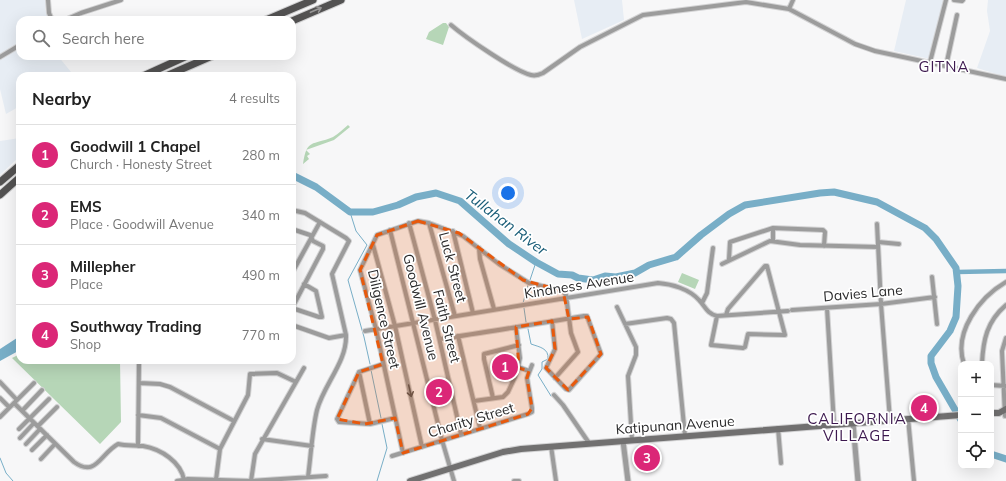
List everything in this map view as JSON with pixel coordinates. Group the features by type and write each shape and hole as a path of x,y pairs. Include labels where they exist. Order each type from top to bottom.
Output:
{"main road":[{"path":"275,16 313,0"},
{"path":"296,19 341,0"},
{"path":"152,72 178,60"},
{"path":"175,72 203,60"},
{"path":"0,182 16,168"},
{"path":"0,195 16,181"},
{"name":"Katipunan Avenue","path":"410,481 503,452 551,446 958,415"}],"street":[{"path":"48,0 50,16"},
{"path":"75,16 121,0"},
{"path":"789,9 793,0"},
{"path":"930,62 946,0"},
{"path":"954,0 962,2 963,0"},
{"path":"451,25 499,58 529,75 534,76 543,73 586,44 643,15 746,2 789,9 855,44 875,51 1006,79"},
{"path":"946,66 957,15"},
{"path":"0,57 16,47"},
{"path":"296,211 305,213 349,241 332,274 346,335 345,351 328,383 317,410 308,477"},
{"name":"Diligence Street","path":"403,453 376,329 360,270 364,259 373,244 374,237 409,223 418,221 429,223 463,236 523,280 529,283 562,290 566,299"},
{"path":"296,266 320,222"},
{"name":"Faith Street","path":"409,223 440,339 461,434"},
{"name":"Luck Street","path":"429,223 454,316"},
{"path":"877,224 881,304 890,420"},
{"path":"773,228 773,241"},
{"path":"729,259 730,242 773,228 823,230 825,232 824,246"},
{"name":"Goodwill Avenue","path":"390,230 442,440 454,481"},
{"path":"296,231 302,232 323,246 323,249 296,300"},
{"path":"453,231 473,312"},
{"path":"722,264 729,259 767,241 824,246 878,248"},
{"path":"878,242 899,244"},
{"path":"373,244 395,326 422,447"},
{"path":"479,248 480,259 494,309"},
{"path":"702,304 706,294 713,248"},
{"path":"726,316 728,309 766,266 768,267 786,332 785,336 748,334 745,346 743,348 710,344 717,316 726,316 780,312"},
{"path":"932,277 937,324"},
{"path":"964,361 962,347 970,318 975,309 989,292 1006,282"},
{"name":"Kindness Avenue","path":"365,331 414,322 435,320 473,312 566,299 662,283 686,290 702,304 709,313 717,316"},
{"path":"296,309 322,317 316,291 304,284"},
{"name":"Davies Lane","path":"780,312 790,310 881,304 935,297"},
{"path":"556,378 578,352 572,336 566,299"},
{"path":"982,361 983,347 987,328 997,312 1006,305"},
{"path":"617,307 636,347 636,355 628,376 632,440"},
{"path":"827,308 834,424"},
{"path":"440,339 552,321 587,316 593,336 600,351 600,356 570,389 567,390 546,367 555,349 552,321"},
{"path":"625,324 652,319 671,319 674,323 685,436"},
{"path":"296,326 329,338 346,335"},
{"path":"474,401 506,395 515,379 520,358 516,327"},
{"path":"458,336 480,428"},
{"path":"1004,413 1005,386 1002,351 1006,338"},
{"path":"493,398 484,354 519,345"},
{"path":"138,446 139,364"},
{"path":"383,364 359,372 337,419 339,422 370,424 395,418"},
{"name":"Charity Street","path":"392,456 532,412 527,378 532,365"},
{"path":"251,481 253,459 262,439 304,368"},
{"path":"518,368 529,371"},
{"path":"359,372 370,424"},
{"path":"216,480 220,449 248,395 250,374 277,373 296,382"},
{"path":"0,382 16,401 22,411 74,462 83,468 92,468 118,444 138,446 153,449 177,463 181,468 184,480"},
{"path":"0,416 34,383"},
{"path":"139,383 160,384 170,387 234,421"},
{"path":"994,385 1005,386"},
{"path":"22,411 42,390"},
{"path":"554,395 563,405 589,443"},
{"path":"0,398 9,408"},
{"path":"19,429 49,399"},
{"path":"20,438 38,426 57,407"},
{"path":"138,415 161,418 220,449"},
{"path":"908,418 914,481"},
{"path":"852,423 858,481"},
{"path":"26,444 38,426"},
{"path":"778,428 780,463"},
{"path":"32,450 47,436"},
{"path":"262,439 312,446"},
{"path":"623,441 628,481"},
{"path":"41,459 55,444"},
{"path":"551,446 556,481"},
{"path":"176,481 251,481 326,476"},
{"path":"514,481 519,481"}],"highlighted area":[{"path":"418,221 459,233 523,280 563,291 569,319 588,317 601,354 568,390 546,368 555,349 552,321 516,327 519,368 529,371 527,378 532,408 528,414 403,453 395,418 365,424 337,419 359,372 383,364 360,270 377,235"}],"shaded area":[{"path":"0,0 47,0 45,9 48,16 16,16 16,44 0,54"},
{"path":"574,0 622,0 624,20 582,39"},
{"path":"906,0 944,0 930,59 894,51"},
{"path":"988,0 1006,0 1006,77 977,68 990,31 987,11"},
{"path":"16,49 16,60 61,60 71,72 16,72 16,108 6,114 0,89 0,59"},
{"path":"16,139 16,160 0,175 0,141"}],"green space":[{"path":"443,23 446,23 449,27 443,45 426,39 429,32"},
{"path":"348,125 350,127 334,140 307,150 312,144 333,137"},
{"path":"306,150 310,154 307,156 309,159 303,164 305,156"},
{"path":"682,273 699,280 695,289 678,282"},
{"path":"16,356 16,362 12,358"},
{"path":"18,364 120,364 121,422 100,444"}],"water":[{"path":"16,339 16,352 0,361 0,349"}],"waterway":[{"name":"Tullahan River","path":"296,177 316,187 350,212 373,212 398,205 416,197 436,193 460,201 509,244 536,262 558,274 572,275 578,278 593,280 605,276 616,277 635,273 649,265 676,257 701,235 729,214 745,205 834,192 877,202 925,228 936,239 956,268 958,286 956,317 950,331 931,356 931,363 936,377 958,415"},
{"path":"350,212 356,231 367,245 348,280 370,364"},
{"path":"530,280 536,262"},
{"path":"957,272 1006,271"},
{"path":"523,303 528,285"},
{"path":"524,308 526,322"},
{"path":"528,329 531,344 543,348 547,352 548,359 542,362 542,369 538,375 551,396"},
{"path":"371,370 381,418"},
{"path":"377,481 387,448 382,424"},
{"name":"Tullahan River","path":"994,455 1006,459"},
{"path":"0,458 6,473 13,481"}],"place":[{"name":"Goodwill 1 Chapel","path":"505,367"},
{"name":"EMS","path":"439,392"},
{"name":"Southway Trading","path":"924,408"},
{"name":"Millepher","path":"647,458"}],"district":[{"name":"GITNA","path":"944,66"},
{"name":"CALIFORNIA VILLAGE","path":"857,426"}]}
